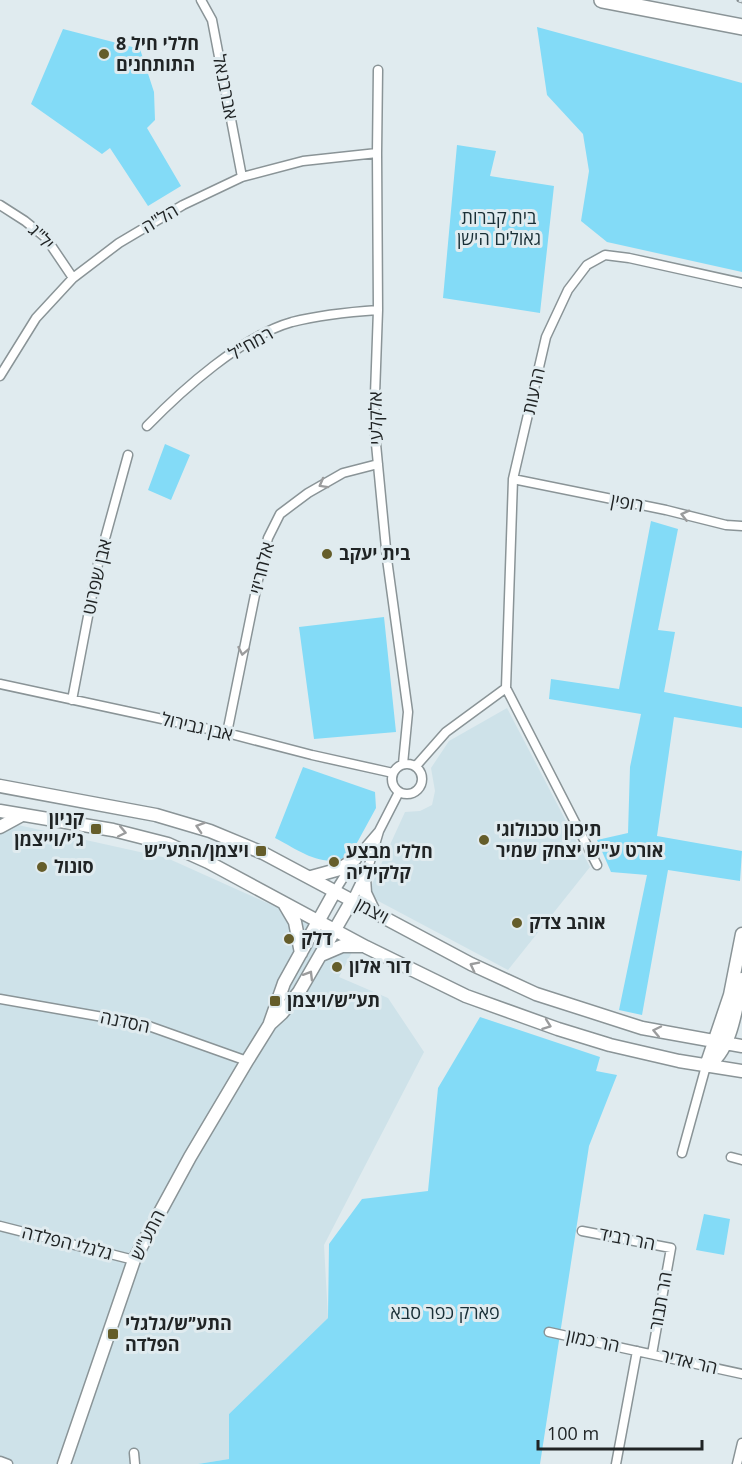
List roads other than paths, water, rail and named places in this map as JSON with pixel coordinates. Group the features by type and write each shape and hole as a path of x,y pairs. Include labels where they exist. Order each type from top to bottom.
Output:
{"highway":[{"path":"602,0 742,25"},
{"path":"643,0 742,25"}],"main road":[{"name":"ויצמן","path":"0,786 145,813 189,824 239,841 471,964 536,994 622,1023 742,1046"},
{"name":"ויצמן","path":"0,811 113,830 168,844 208,862 366,947 466,996 610,1045 706,1066 742,1071"},
{"path":"0,827 23,814"},
{"path":"311,878 340,869 355,859"},
{"path":"364,878 365,893 374,912"},
{"name":"התע\"ש","path":"270,1024 279,993 335,891"},
{"path":"335,930 352,900"},
{"path":"282,901 295,921 301,953"},
{"name":"התע\"ש","path":"64,1464 134,1260 190,1157 247,1061 270,1024 295,998 335,930"},
{"path":"706,1066 716,1059 742,934"},
{"path":"320,956 342,946 366,947"},
{"path":"720,1042 735,1012 742,979"}],"street":[{"name":"אברבנאל","path":"201,0 212,20 242,177"},
{"name":"אלקלעי","path":"378,70 378,310 374,423 387,559 408,712 403,764"},
{"name":"הל\"ה","path":"1,372 36,318 73,278 119,243 183,205 242,177 303,161 377,153"},
{"name":"יל\"ג","path":"0,205 46,238 73,278"},
{"name":"הרעות","path":"597,865 506,688 513,479 546,337 568,290 587,265 605,255 629,258 742,283"},
{"name":"רמח\"ל","path":"147,426 172,400 205,372 252,340 289,323 331,314 378,310"},
{"name":"אבן שפרוט","path":"72,700 98,564 128,455"},
{"name":"אלחריזי","path":"227,733 260,569 268,538 280,514 308,493 343,473 378,464"},
{"name":"רופין","path":"513,479 666,510 726,525 742,526"},
{"name":"אבן גבירול","path":"0,684 393,772"},
{"path":"416,766 446,732 506,688"},
{"path":"403,764 416,766 423,777 421,786 410,794 399,792 393,785 393,772 403,764"},
{"path":"352,900 364,878 379,831 399,792"},
{"path":"335,891 355,859 379,831"},
{"name":"הסדנה","path":"0,999 143,1024 247,1061"},
{"path":"682,1153 706,1066"},
{"path":"698,1093 707,1080 720,1068"},
{"path":"731,1157 742,1160"},
{"name":"גלגלי הפלדה","path":"0,1226 134,1260"},
{"name":"הר רביד","path":"582,1231 671,1248"},
{"name":"הר תבור","path":"652,1354 671,1248"},
{"name":"הר כמון","path":"549,1332 637,1351"},
{"name":"הר תבור","path":"616,1464 637,1351"},
{"name":"הר אדיר","path":"637,1351 742,1374"},
{"path":"737,1464 742,1443"},
{"path":"134,1454 135,1464"},
{"path":"0,1461 9,1464"}],"place":[{"name":"8 חללי חיל התותחנים","path":"104,54"},
{"name":"בית יעקב","path":"327,554"},
{"name":"קניון ג׳י/וייצמן","path":"96,829"},
{"name":"תיכון טכנולוגי אורט ע\"ש יצחק שמיר","path":"484,840"},
{"name":"ויצמן/התע״ש","path":"261,851"},
{"name":"חללי מבצע קלקיליה","path":"334,862"},
{"name":"סונול","path":"42,867"},
{"name":"אוהב צדק","path":"517,923"},
{"name":"דלק","path":"289,939"},
{"name":"דור אלון","path":"337,967"},
{"name":"תע״ש/ויצמן","path":"275,1001"},
{"name":"התע״ש/גלגלי הפלדה","path":"113,1334"}],"park label":[{"name":"בית קברות גאולים הישן","path":"499,228"},
{"name":"פארק כפר סבא","path":"445,1313"}]}
